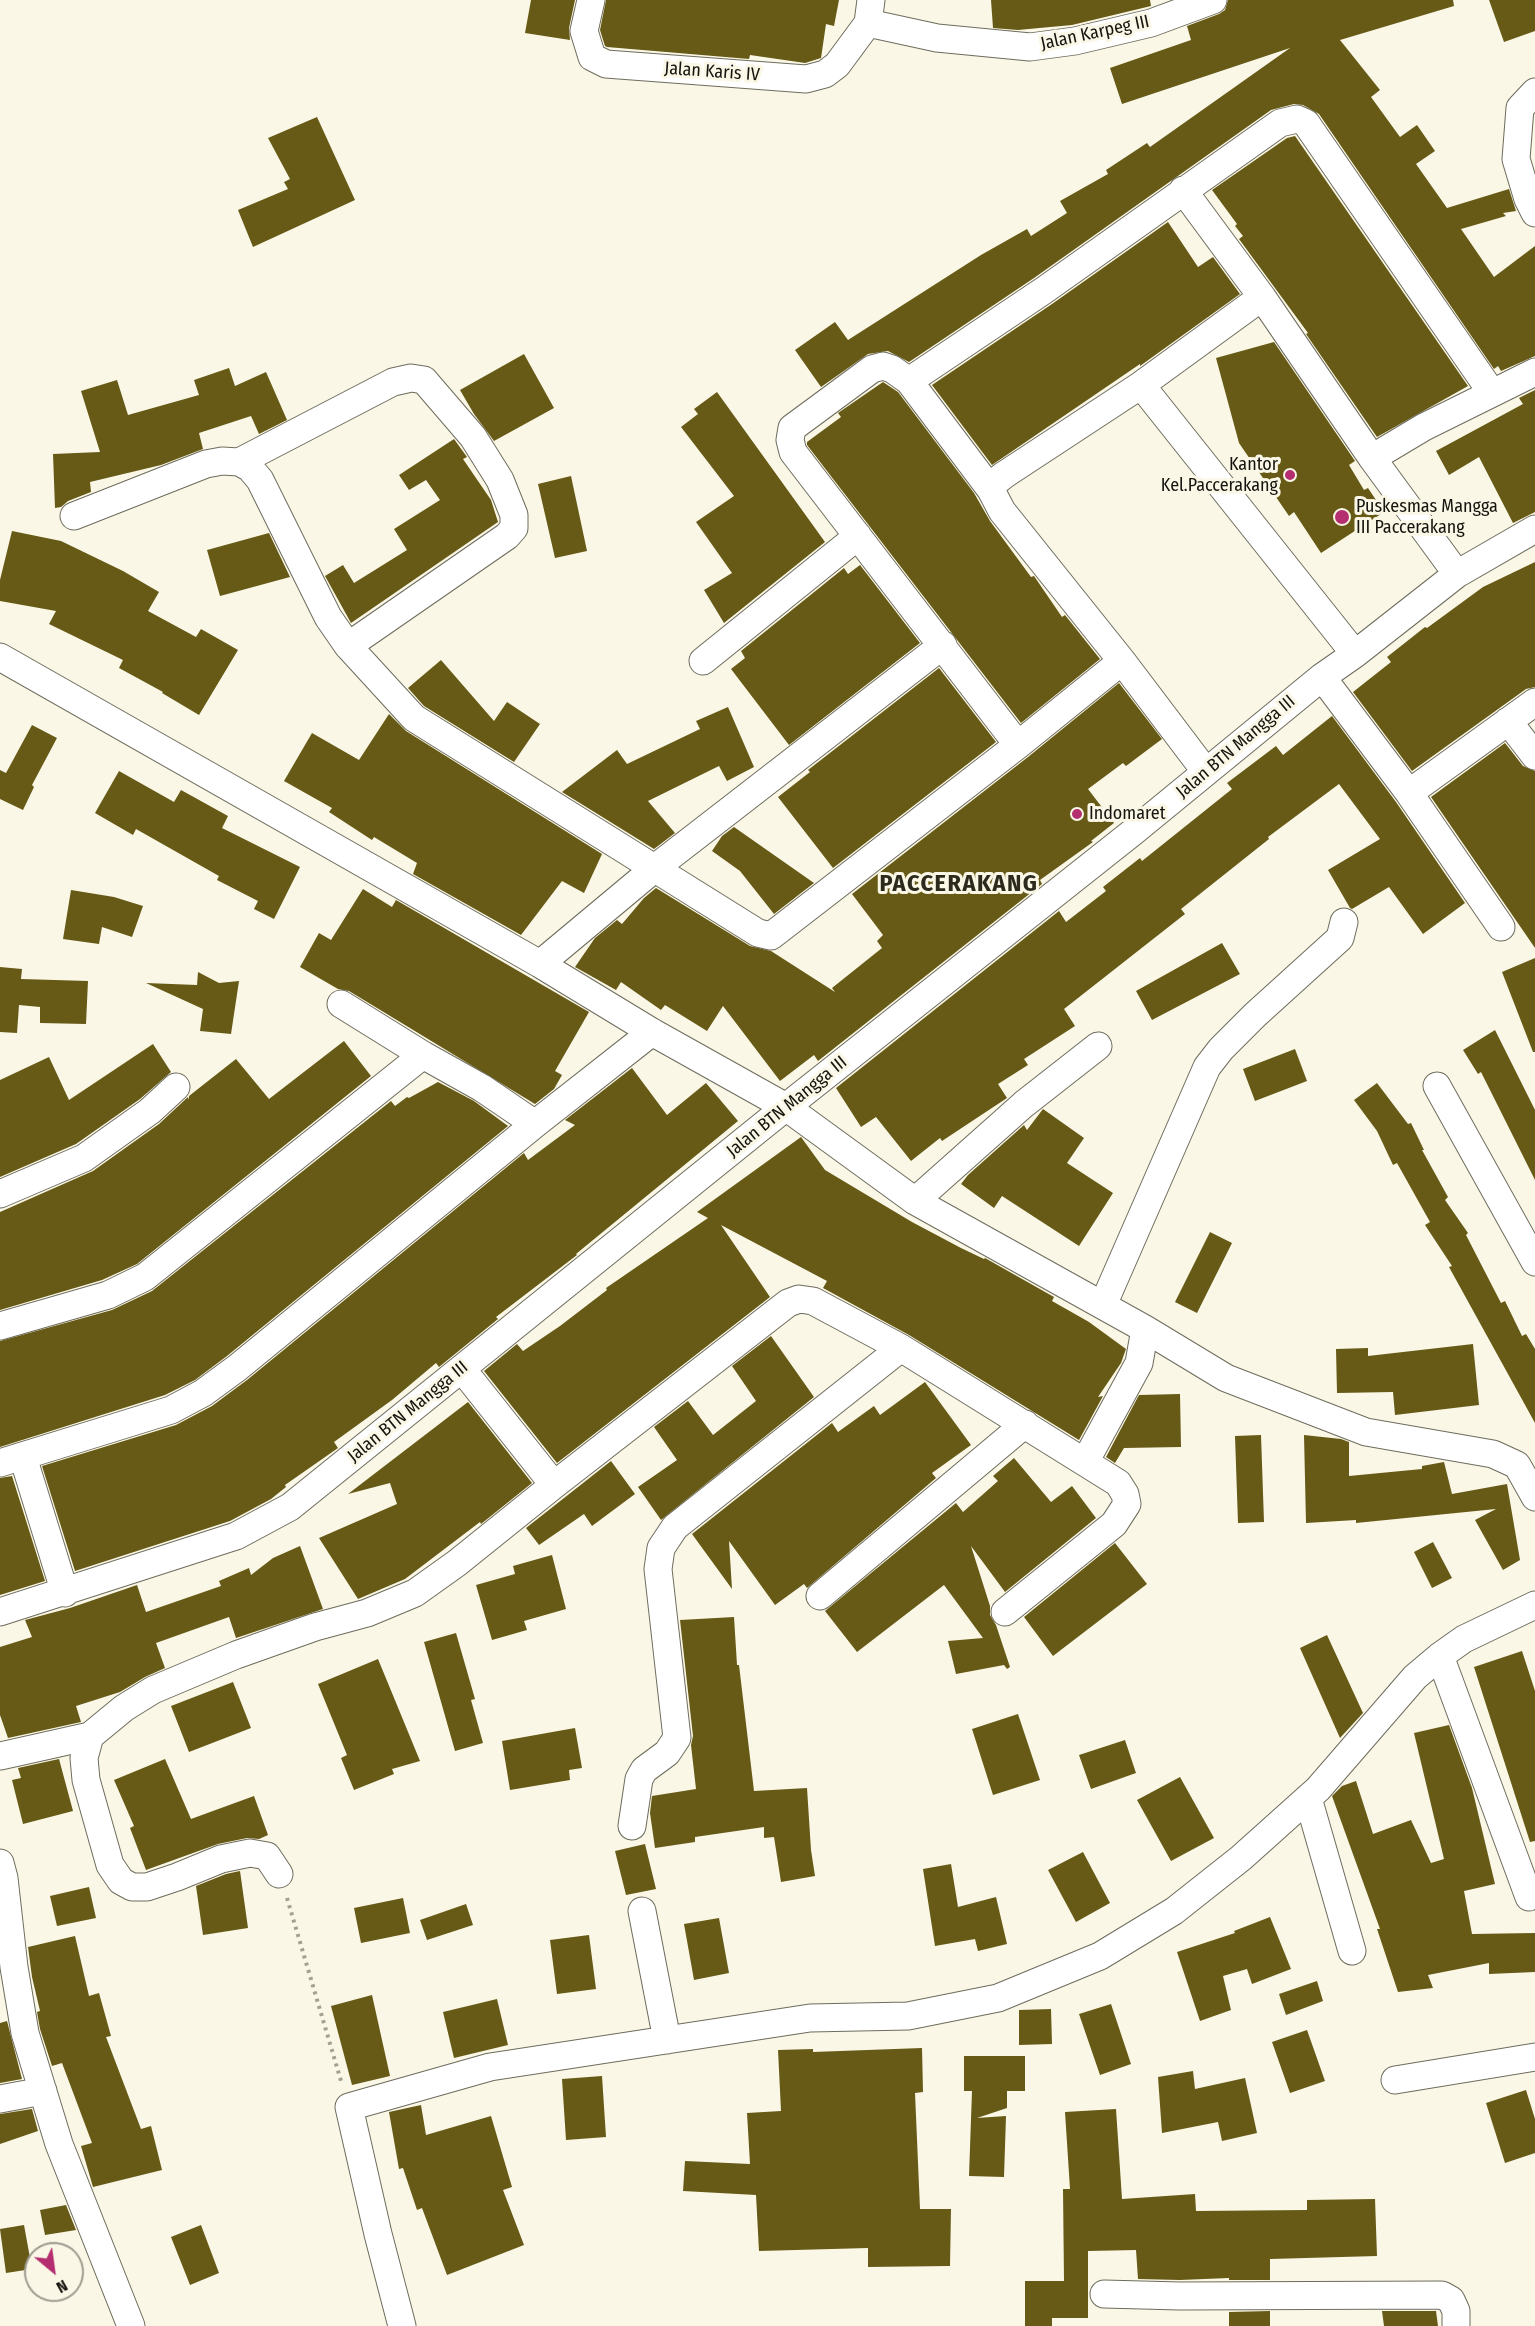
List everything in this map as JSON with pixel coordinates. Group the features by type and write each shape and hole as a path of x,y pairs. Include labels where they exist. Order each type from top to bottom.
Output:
{"street":[{"name":"Jalan Karis IV","path":"591,0 584,32 592,57 606,64 806,79 825,74 837,66 853,46 869,12"},
{"path":"852,0 850,23 853,46"},
{"name":"Jalan Karpeg III","path":"869,12 937,38 1030,46 1075,41 1151,22 1213,0"},
{"path":"1535,92 1520,108 1516,159 1528,199 1535,213"},
{"path":"909,381 1043,291 1280,123 1297,118 1306,123 1492,393"},
{"path":"1183,190 1262,297 1372,458 1457,574"},
{"path":"991,490 995,482 1004,475 1141,385 1262,297"},
{"path":"1018,745 793,452 790,440 792,428 872,369 883,366 892,369 909,381 991,490 1002,511 1122,661 1206,772"},
{"path":"1372,458 1424,427 1535,372"},
{"path":"239,462 393,382 411,378 424,380 473,437 500,480 514,515 514,528 507,536 348,646"},
{"path":"1141,385 1355,654"},
{"path":"74,516 206,464 222,461 239,462 250,468 260,480 328,617 348,646 414,718 758,933 771,936 1018,745 1122,661"},
{"name":"Jalan BTN Mangga III","path":"0,1612 65,1593 236,1536 290,1507 1322,677 1457,574 1535,529"},
{"path":"703,661 858,536"},
{"path":"540,964 655,868 943,645"},
{"path":"0,657 540,964 652,1032 786,1107 915,1201 1103,1305 1226,1378 1366,1432 1493,1454 1518,1465 1535,1497"},
{"path":"1322,677 1409,793 1501,927"},
{"path":"1409,793 1535,702"},
{"path":"1508,721 1535,756"},
{"path":"1103,1305 1207,1067 1221,1048 1255,1015 1340,938 1344,932 1344,922"},
{"path":"341,1004 423,1055 482,1088 535,1124"},
{"path":"65,1593 12,1460 171,1410 203,1393 237,1368 535,1124 652,1032"},
{"path":"915,1201 1024,1104 1098,1046"},
{"path":"0,1326 108,1295 145,1277 423,1055"},
{"path":"1437,1086 1535,1262"},
{"path":"0,1194 63,1169 84,1158 150,1111 176,1087"},
{"path":"0,1756 90,1736 124,1708 153,1690 236,1655 315,1627 367,1613 415,1593 457,1563 788,1303 799,1299 813,1301 901,1348 1118,1483 1125,1494 1127,1504 1124,1512 1114,1524 1005,1612"},
{"path":"1085,1462 1139,1363 1145,1329"},
{"path":"632,1826 639,1779 644,1770 667,1753 677,1738 658,1569 661,1548 675,1527 901,1348"},
{"path":"462,1369 554,1485"},
{"path":"819,1596 1025,1424"},
{"path":"402,2326 348,2107 490,2067 810,2018 908,2016 998,1998 1100,1956 1174,1911 1241,1858 1308,1798 1415,1677 1440,1656 1464,1639 1535,1605"},
{"path":"1440,1656 1530,1897"},
{"path":"90,1736 84,1758 86,1780 110,1865 121,1881 132,1887 147,1887 221,1858 250,1853 267,1856 279,1875"},
{"path":"1308,1798 1352,1951"},
{"path":"0,1863 4,1878 7,1968 25,2033 59,2144 130,2326"},
{"path":"642,1911 667,2040"},
{"path":"1395,2080 1535,2057"},
{"path":"0,2099 43,2091"},
{"path":"1104,2294 1442,2295 1451,2300 1456,2311 1456,2326"}],"path":[{"path":"279,1875 348,2107"}],"building":[{"path":"531,0 575,0 569,28 570,40 525,33"},
{"path":"606,0 839,0 834,26 826,24 821,58 805,63 750,55 749,59 607,47 600,30"},
{"path":"991,0 1150,0 1151,6 1072,25 1018,30 993,28"},
{"path":"1228,0 1453,0 1454,6 1340,40 1380,90 1371,97 1400,137 1417,125 1435,151 1416,164 1447,208 1509,189 1516,211 1503,213 1506,216 1461,229 1494,277 1535,246 1535,356 1501,371 1498,366 1494,369 1319,114 1303,105 1294,104 1271,110 1034,278 909,362 888,351 868,354 821,387 795,350 835,322 848,340 981,255 1027,229 1031,236 1067,213 1060,201 1108,174 1106,170 1147,143 1150,147 1290,48 1122,104 1110,68 1191,40 1187,26 1219,14 1225,10"},
{"path":"1489,0 1535,0 1535,31 1504,42"},
{"path":"317,117 355,200 253,247 238,210 288,189 284,182 290,179 268,138"},
{"path":"1295,136 1468,386 1377,437 1306,334 1308,333 1239,239 1243,236 1235,226 1237,224 1212,190 1287,138"},
{"path":"1168,222 1198,267 1213,257 1240,294 1140,366 1140,364 992,465 932,385"},
{"path":"1274,342 1355,461 1349,465 1364,490 1368,488 1384,512 1321,553 1294,512 1289,516 1239,443 1216,358"},
{"path":"524,354 554,408 494,441 460,390"},
{"path":"229,368 235,386 266,372 287,420 259,434 251,416 199,433 203,449 161,465 90,482 91,492 55,508 53,454 100,452 81,391 117,380 128,415 199,395 194,380"},
{"path":"883,382 898,392 974,493 990,521 1031,577 1034,576 1062,617 1065,615 1100,659 1021,723 807,445 807,442 841,417 838,413"},
{"path":"1535,390 1535,512 1513,523 1479,457 1449,475 1436,451 1523,404 1519,398"},
{"path":"717,392 825,542 724,623 704,590 732,573 696,522 734,496 681,427 698,414 694,409"},
{"path":"454,439 467,457 463,459 491,500 498,522 351,623 325,576 343,565 354,583 407,550 394,529 440,500 426,480 409,490 399,475"},
{"path":"571,476 587,551 555,558 538,484"},
{"path":"12,531 61,541 123,571 159,592 148,611 196,637 201,629 238,650 199,715 119,668 123,660 49,624 56,611 0,601 0,580"},
{"path":"269,533 290,577 220,596 207,550"},
{"path":"1535,562 1535,687 1526,689 1412,771 1353,692 1391,662 1387,657 1425,627 1427,628 1483,587"},
{"path":"860,565 920,643 789,745 731,669 745,658 741,651 844,568 848,574"},
{"path":"441,660 494,721 507,702 540,724 514,762 424,706 408,688"},
{"path":"939,668 996,742 833,868 778,797 810,772 808,770"},
{"path":"1119,683 1162,739 1126,766 1123,763 1088,789 1114,823 1091,841 1093,842 1040,880 1042,884 818,1061 814,1055 780,1081 723,1006 707,1031 665,1005 661,1010 621,982 616,990 575,967 595,938 617,920 622,924 644,898 656,888 750,946 771,951 835,992 832,988 882,948 877,941 883,935 852,894"},
{"path":"728,707 754,767 727,781 719,766 648,801 675,833 654,849 562,792 617,750 627,764 700,729 696,721"},
{"path":"389,714 406,731 602,854 584,893 562,881 521,935 413,874 417,863 374,837 372,840 329,812 332,808 284,781 312,733 359,760"},
{"path":"1332,716 1396,802 1465,903 1423,934 1389,887 1352,909 1350,908 1328,870 1380,839 1339,784 1268,837 1269,839 1181,909 1185,914 1064,1009 1075,1026 1024,1059 1028,1065 998,1084 1007,1098 942,1141 940,1138 911,1161 876,1117 861,1127 836,1088 1059,911 1066,922 1106,891 1103,887 1140,858 1142,861 1232,789 1227,783 1276,746 1283,755"},
{"path":"32,725 57,738 32,785 34,787 23,810 0,799 0,770 6,773"},
{"path":"1505,743 1523,766 1535,771 1535,948 1431,797"},
{"path":"119,771 174,802 181,790 228,816 222,828 300,867 274,919 254,909 258,901 217,880 219,876 136,829 133,835 95,813"},
{"path":"734,827 814,883 774,914 740,871 712,851 722,836"},
{"path":"363,889 392,907 396,900 589,1012 555,1071 562,1075 554,1089 535,1104 349,991 338,989 300,967 319,933 331,940"},
{"path":"71,890 114,897 143,906 132,937 102,927 99,944 63,939"},
{"path":"1222,943 1240,974 1152,1020 1136,991"},
{"path":"1535,958 1535,1052 1533,1052 1502,972"},
{"path":"0,967 22,969 21,979 88,981 86,1024 40,1023 40,1007 19,1005 17,1033 0,1032"},
{"path":"198,972 219,983 239,981 231,1034 200,1031 203,1009 146,983 197,985"},
{"path":"1495,1030 1535,1110 1535,1180 1481,1072 1478,1074 1463,1050"},
{"path":"344,1041 371,1076 137,1264 102,1280 0,1310 0,1212 93,1171 159,1124 188,1097 189,1100 189,1096 236,1059 269,1099"},
{"path":"153,1044 171,1072 140,1099 76,1144 0,1177 0,1080 49,1057 69,1100"},
{"path":"1295,1049 1307,1081 1255,1101 1243,1069"},
{"path":"632,1068 667,1115 706,1083 738,1121 577,1255 496,1317 498,1319 439,1367 436,1363 392,1400 334,1442 338,1448 285,1485 286,1487 271,1499 230,1521 75,1571 42,1466 176,1425 212,1406 247,1380 524,1153 528,1160 575,1125 565,1120"},
{"path":"438,1082 474,1101 508,1126 195,1380 165,1395 0,1447 0,1341 112,1310 152,1291 391,1101 395,1106 407,1097"},
{"path":"1377,1083 1408,1124 1411,1123 1424,1150 1422,1150 1448,1197 1445,1200 1468,1233 1466,1235 1501,1303 1505,1301 1522,1336 1526,1334 1535,1349 1535,1423 1449,1267 1452,1266 1425,1225 1430,1222 1397,1163 1393,1165 1377,1131 1354,1100"},
{"path":"1043,1109 1084,1138 1067,1163 1113,1193 1079,1246 1002,1196 994,1208 961,1184 1024,1125 1027,1130"},
{"path":"801,1137 825,1170 912,1222 985,1258 1054,1297 1052,1301 1089,1322 1126,1349 1121,1363 1098,1397 1103,1396 1079,1440 909,1335 823,1288 827,1281 721,1225 770,1297 557,1463 484,1371 517,1344 523,1351 560,1326 607,1290 606,1288 708,1218 697,1212"},
{"path":"1210,1232 1232,1243 1197,1313 1175,1302"},
{"path":"771,1336 814,1397 661,1520 638,1487 677,1460 654,1427 688,1401 713,1435 756,1401 732,1366"},
{"path":"1473,1344 1479,1405 1395,1415 1393,1392 1337,1393 1336,1349 1368,1348 1368,1356"},
{"path":"925,1382 971,1445 932,1473 936,1478 807,1588 804,1584 775,1605 729,1541 732,1589 692,1534 832,1423 838,1432 874,1406 880,1415"},
{"path":"1180,1394 1181,1447 1124,1448 1115,1463 1106,1457 1139,1395"},
{"path":"468,1402 532,1483 481,1524 480,1522 405,1579 358,1599 319,1538 397,1504 390,1483 348,1494"},
{"path":"1261,1435 1264,1522 1238,1523 1235,1436"},
{"path":"1304,1435 1349,1442 1349,1476 1422,1469 1422,1466 1444,1462 1452,1494 1507,1484 1520,1560 1503,1570 1475,1520 1496,1509 1356,1523 1356,1520 1306,1523"},
{"path":"1014,1458 1051,1502 1072,1486 1096,1518 1005,1592 971,1546 990,1606 990,1615 996,1625 1010,1667 1007,1669 1004,1665 956,1674 948,1641 983,1638 944,1585 857,1652 825,1611 956,1503 963,1512 998,1481 993,1476"},
{"path":"611,1461 635,1494 592,1526 584,1514 539,1545 526,1528"},
{"path":"12,1476 45,1581 0,1595 0,1478"},
{"path":"1433,1542 1452,1578 1432,1588 1414,1552"},
{"path":"1115,1543 1147,1584 1053,1656 1024,1617"},
{"path":"300,1546 323,1609 236,1638 229,1617 156,1643 165,1668 120,1692 76,1706 81,1722 8,1738 0,1715 0,1647 32,1637 25,1620 70,1608 137,1585 146,1612 221,1586 219,1581 249,1568 251,1575 273,1558"},
{"path":"552,1555 566,1609 524,1621 527,1630 492,1640 476,1585 515,1574 513,1566"},
{"path":"734,1617 737,1665 739,1665 754,1791 807,1788 815,1876 781,1882 774,1837 764,1838 764,1827 695,1837 695,1842 655,1848 650,1813 652,1796 696,1789 691,1745 693,1736 680,1620"},
{"path":"456,1633 475,1699 471,1700 483,1743 455,1751 424,1642"},
{"path":"1327,1635 1363,1713 1340,1738 1300,1648"},
{"path":"1522,1651 1535,1691 1535,1841 1530,1842 1474,1667"},
{"path":"378,1659 420,1761 392,1769 394,1774 354,1790 341,1758 347,1755 318,1684"},
{"path":"233,1682 251,1728 189,1752 171,1706"},
{"path":"1018,1714 1040,1780 993,1795 972,1729"},
{"path":"1449,1725 1472,1788 1495,1884 1464,1891 1472,1934 1535,1933 1535,1972 1489,1974 1489,1963 1428,1975 1433,1988 1398,1992 1377,1929 1380,1929 1332,1796 1342,1786 1356,1781 1373,1834 1411,1820 1431,1863 1444,1859 1414,1733"},
{"path":"575,1728 582,1768 569,1770 570,1780 510,1790 502,1741"},
{"path":"1125,1740 1136,1773 1091,1789 1079,1755"},
{"path":"59,1759 73,1811 23,1824 12,1780 21,1778 18,1768"},
{"path":"165,1759 191,1819 254,1796 268,1835 259,1839 247,1838 218,1844 146,1870 130,1828 134,1826 114,1780"},
{"path":"1180,1777 1214,1838 1171,1861 1137,1800"},
{"path":"645,1844 656,1889 626,1895 615,1851"},
{"path":"1083,1852 1110,1903 1076,1922 1048,1870"},
{"path":"951,1864 958,1907 996,1897 1007,1944 978,1951 975,1939 935,1946 923,1869"},
{"path":"240,1871 248,1928 203,1935 196,1886"},
{"path":"89,1887 96,1918 57,1926 50,1896"},
{"path":"403,1898 410,1933 361,1943 354,1908"},
{"path":"466,1904 473,1925 427,1940 420,1920"},
{"path":"1270,1917 1291,1969 1252,1984 1247,1969 1223,1976 1231,2010 1200,2021 1177,1952 1235,1933 1234,1931"},
{"path":"719,1918 729,1973 694,1980 684,1924"},
{"path":"589,1935 596,1989 557,1994 550,1940"},
{"path":"75,1936 89,1996 99,1993 111,2036 106,2037 141,2129 151,2126 162,2170 93,2187 81,2146 92,2143 62,2063 52,2066 40,2029 37,2012 40,2011 28,1947"},
{"path":"1317,1981 1323,2001 1286,2015 1279,1994"},
{"path":"372,1995 390,2076 352,2085 331,2006"},
{"path":"497,1999 508,2045 454,2058 443,2012"},
{"path":"1111,2004 1131,2064 1100,2075 1079,2014"},
{"path":"1051,2009 1052,2044 1019,2045 1019,2010"},
{"path":"7,2021 22,2079 0,2083 0,2023"},
{"path":"1307,2030 1325,2081 1290,2093 1272,2042"},
{"path":"922,2048 923,2092 915,2093 920,2209 951,2209 950,2266 868,2267 868,2248 759,2251 756,2195 683,2191 685,2161 750,2164 747,2113 781,2111 778,2050 813,2049 813,2052"},
{"path":"964,2056 1025,2056 1025,2091 1007,2091 1007,2108 977,2118 1006,2116 1004,2177 969,2176 972,2091 964,2091"},
{"path":"1193,2071 1195,2089 1245,2078 1257,2133 1222,2141 1218,2122 1162,2133 1158,2077"},
{"path":"602,2076 606,2137 566,2140 562,2079"},
{"path":"1526,2090 1535,2119 1535,2153 1505,2163 1486,2103"},
{"path":"421,2105 426,2135 491,2116 512,2187 503,2190 524,2245 447,2275 422,2208 417,2210 403,2168 399,2169 389,2112"},
{"path":"32,2109 38,2131 0,2144 0,2114"},
{"path":"1116,2109 1122,2199 1195,2194 1196,2211 1307,2210 1307,2200 1375,2199 1377,2256 1270,2259 1270,2280 1229,2280 1229,2278 1180,2280 1138,2279 1136,2250 1088,2251 1088,2318 1052,2318 1052,2326 1025,2326 1025,2281 1064,2281 1063,2189 1070,2189 1065,2112"},
{"path":"66,2205 76,2230 45,2235 40,2210"},
{"path":"24,2225 27,2242 24,2242 24,2270 6,2273 0,2229"},
{"path":"201,2225 219,2273 190,2285 171,2237"},
{"path":"1270,2311 1270,2326 1229,2326 1229,2312"},
{"path":"1382,2311 1436,2311 1438,2326 1384,2326"}],"place":[{"name":"Kantor Kel.Paccerakang","path":"1290,475"},
{"name":"Puskesmas Mangga III Paccerakang","path":"1342,517"},
{"name":"Indomaret","path":"1077,814"}],"district":[{"name":"PACCERAKANG","path":"959,884"}]}
